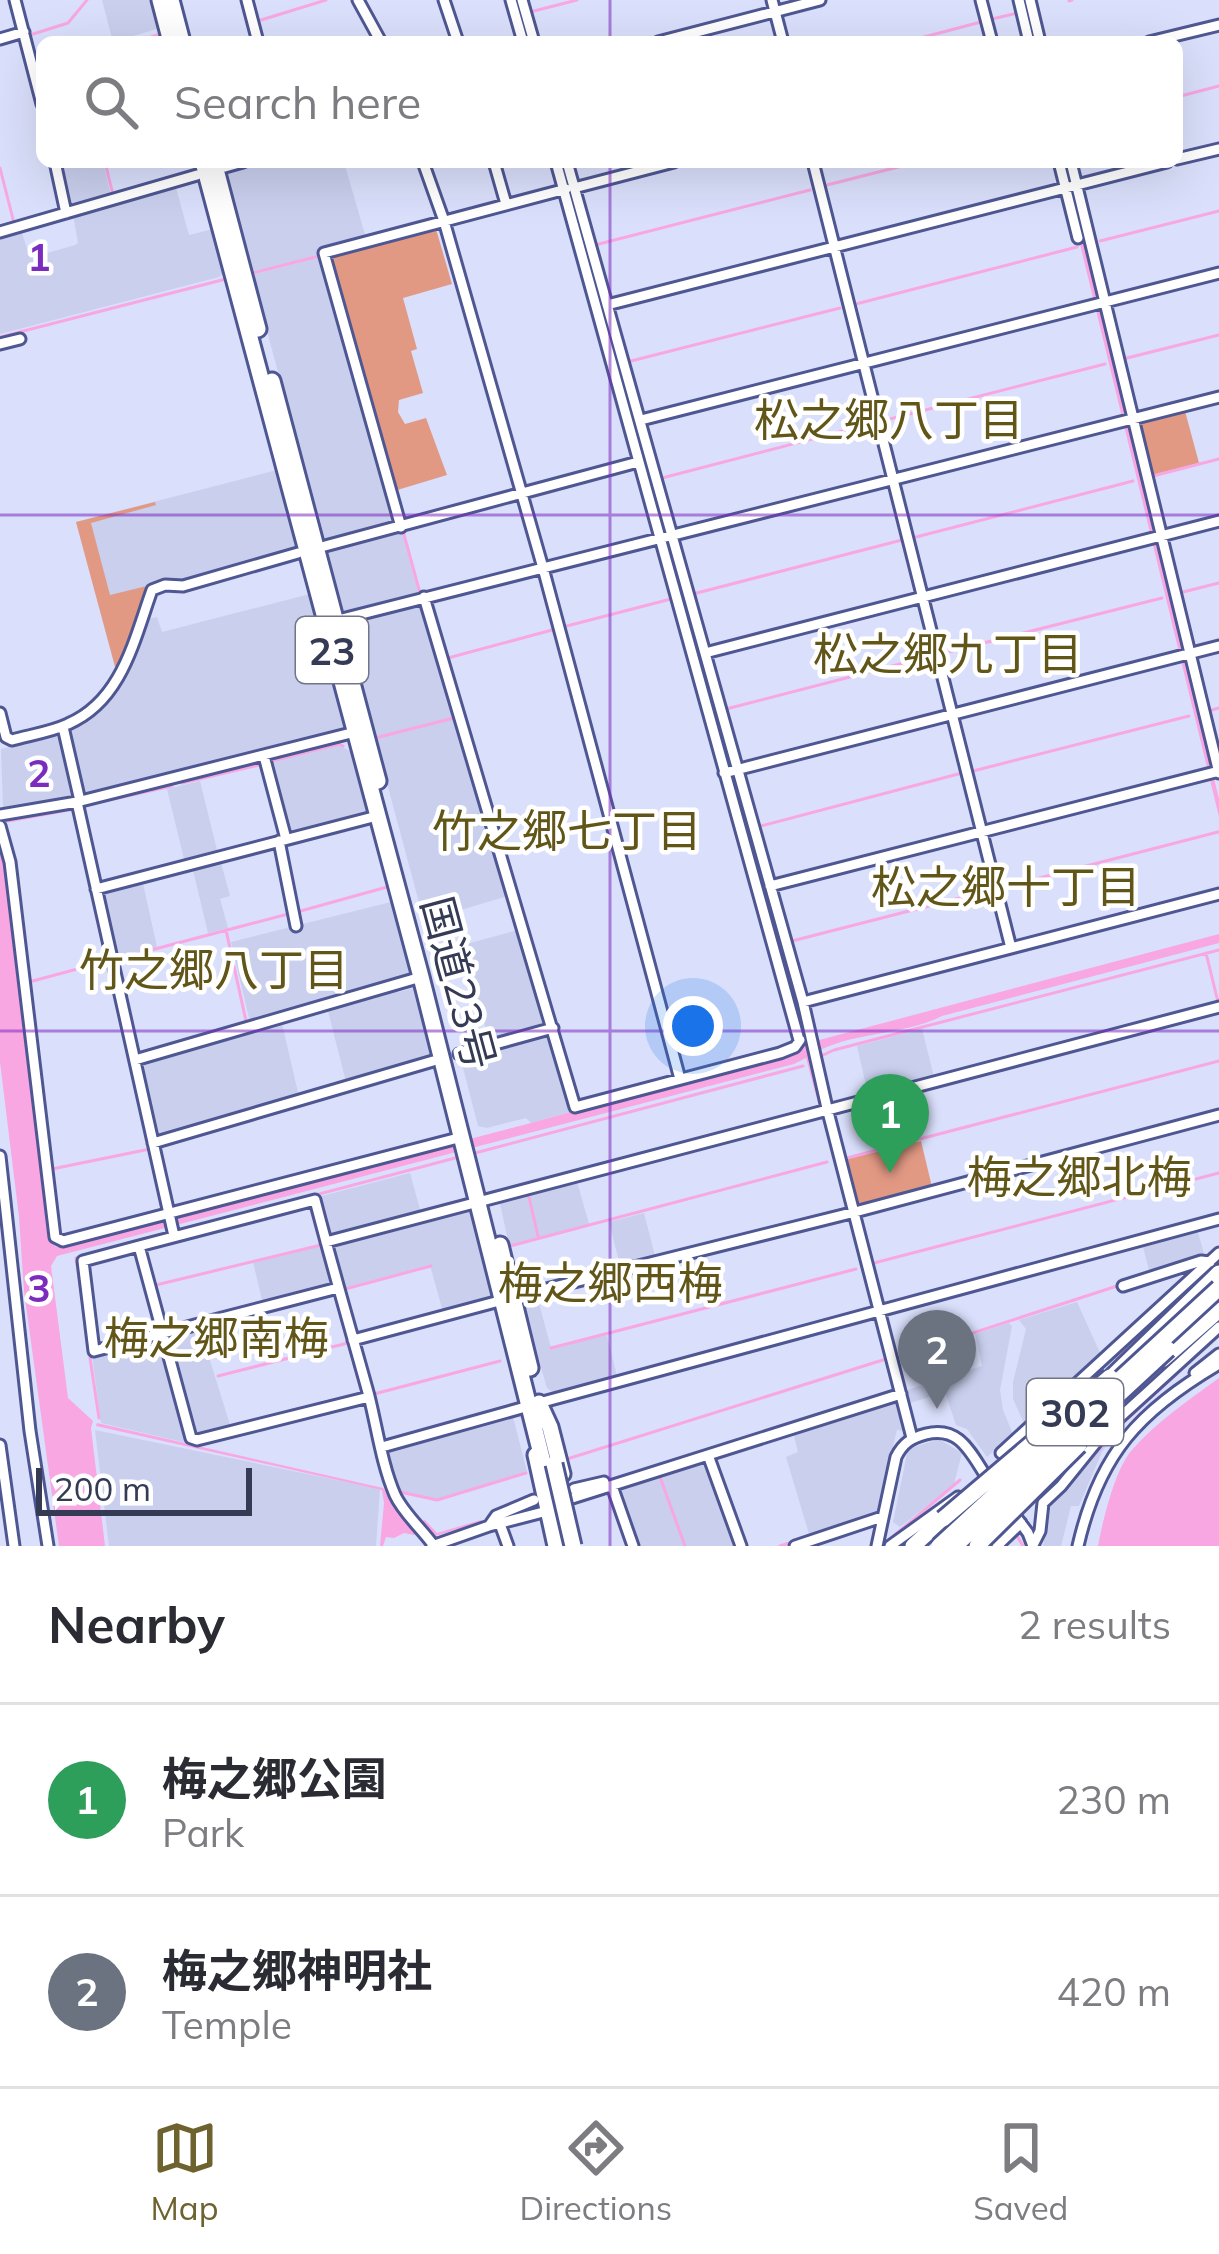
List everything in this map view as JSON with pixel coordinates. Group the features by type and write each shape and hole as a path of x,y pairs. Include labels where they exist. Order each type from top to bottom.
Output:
{"highway":[{"path":"160,0 170,36"},
{"path":"171,0 172,36"},
{"name":"国道23号","path":"213,168 465,1137"},
{"name":"国道23号","path":"359,731 377,816 472,1157 549,1465 577,1546"},
{"name":"302","path":"928,1546 990,1482 1037,1447 1216,1263"},
{"path":"957,1546 1219,1288"},
{"path":"913,1546 1088,1393 1219,1306"},
{"name":"302","path":"957,1546 1219,1306"},
{"path":"939,1546 1179,1332"},
{"path":"977,1546 1132,1394 1179,1332"},
{"path":"534,1405 550,1427 571,1494 577,1546"},
{"path":"534,1405 540,1506 559,1546"},
{"name":"国道23号","path":"549,1465 559,1546"}],"street":[{"path":"15,0 36,63"},
{"path":"247,0 257,36"},
{"path":"358,0 378,36"},
{"path":"444,0 456,36"},
{"path":"512,0 521,36"},
{"path":"522,0 532,36"},
{"path":"677,36 774,6 820,0"},
{"path":"981,0 990,36"},
{"path":"1019,0 1028,36"},
{"path":"1030,0 1039,36"},
{"path":"774,6 782,36"},
{"path":"1174,36 1219,25"},
{"path":"0,39 24,32"},
{"path":"1183,158 1219,149"},
{"path":"56,168 66,213"},
{"path":"0,232 203,168"},
{"path":"425,168 543,568 680,1078"},
{"path":"496,168 506,204"},
{"path":"559,168 608,304 803,1001 807,1039"},
{"path":"568,168 659,541 724,773 815,1055 823,1109 912,1438"},
{"path":"400,527 323,254 650,168"},
{"path":"814,168 1011,948"},
{"path":"770,886 1216,772 1071,186 1062,168"},
{"path":"1071,168 1078,238"},
{"path":"608,304 1143,168"},
{"path":"640,419 1219,273"},
{"path":"0,344 20,339"},
{"path":"331,622 1219,397"},
{"path":"325,546 638,462"},
{"path":"705,653 1219,521"},
{"path":"0,744 63,727 105,699 116,684 152,590 298,553"},
{"path":"424,597 575,1107 780,1053 807,1039"},
{"path":"724,773 1219,646"},
{"path":"0,713 6,736 12,740"},
{"path":"63,727 173,1233"},
{"path":"0,815 78,801 359,731"},
{"path":"264,756 296,926"},
{"path":"97,889 377,816"},
{"path":"0,826 10,862 56,1237 63,1241 465,1137"},
{"path":"803,1001 1219,894"},
{"path":"135,1060 421,977"},
{"path":"326,1242 1219,1006"},
{"path":"459,1054 553,1028"},
{"path":"153,1143 433,1061"},
{"path":"353,1340 1219,1115"},
{"path":"0,1156 6,1277 48,1546"},
{"path":"338,1288 94,1351 83,1261 173,1233 315,1200 394,1492 417,1525 433,1546 540,1506"},
{"path":"382,1447 1219,1219"},
{"path":"140,1246 190,1438 369,1397"},
{"path":"1123,1286 1201,1261 1216,1263"},
{"path":"1001,1453 1216,1263"},
{"path":"1033,1545 1043,1503 1107,1430 1219,1327"},
{"path":"1078,1546 1092,1493 1116,1453 1150,1413 1219,1354"},
{"path":"1178,1388 1219,1364"},
{"path":"571,1494 901,1394"},
{"path":"1037,1447 1038,1417"},
{"path":"877,1546 902,1446 912,1438 941,1430 963,1442 1033,1545"},
{"path":"0,1444 5,1509 14,1546"},
{"path":"708,1455 741,1546"},
{"path":"890,1546 990,1482"},
{"path":"616,1484 633,1546"},
{"path":"508,1546 495,1525 496,1516 540,1506"},
{"path":"795,1546 882,1517"},
{"path":"997,1546 1021,1523"}],"shaded area":[{"path":"102,0 153,0 160,28 111,36"},
{"path":"59,168 104,168 111,196 67,204"},
{"path":"346,168 366,238 252,273 224,170"},
{"path":"561,168 565,168 808,1043 1219,934 1219,943 842,1042 811,1055 887,1359 806,1058 57,1256 51,1266 68,1398 93,1421 105,1546 59,1546 24,1291 0,1062 0,844 56,1247 803,1047"},
{"path":"1061,168 1083,238 1219,799 1219,817"},
{"path":"175,184 189,235 213,229 225,271 219,277 0,334 0,237 21,230 30,258 75,245 73,214"},
{"path":"436,229 452,284 403,298 423,393 399,400 398,412 405,424 426,418 447,475 394,491 327,258"},
{"path":"320,257 397,525 324,544 252,275"},
{"path":"1185,411 1199,463 1152,475 1140,426 1143,421"},
{"path":"277,470 298,551 181,583 164,580 151,585 117,674 76,522"},
{"path":"155,502 91,523 110,595 151,585 117,674 76,522"},
{"path":"401,529 419,594 346,612 340,609 325,550"},
{"path":"310,594 345,720 337,733 82,792 67,733 103,706 121,683 146,619 157,617 162,632"},
{"path":"422,603 511,895 424,921 345,627 348,622"},
{"path":"55,735 72,800 7,811 1,749"},
{"path":"339,745 353,753 368,814 287,834 269,762"},
{"path":"200,781 218,854 185,863 167,789"},
{"path":"220,859 230,896 220,899 228,928 208,933 192,866"},
{"path":"142,879 157,947 114,958 99,891"},
{"path":"391,902 411,977 250,1022 231,942"},
{"path":"522,929 549,1025 490,1042 466,962 437,970 433,953"},
{"path":"414,988 433,1059 346,1082 327,1007"},
{"path":"281,1019 299,1097 155,1140 142,1062"},
{"path":"922,1029 934,1077 868,1094 857,1046"},
{"path":"550,1032 573,1111 531,1123 526,1118 478,1126 460,1056"},
{"path":"921,1141 932,1187 858,1204 847,1159"},
{"path":"410,1173 421,1213 328,1233 318,1197"},
{"path":"576,1178 589,1224 509,1245 499,1199"},
{"path":"470,1208 495,1297 443,1312 430,1265 343,1288 333,1245"},
{"path":"644,1213 655,1256 620,1265 609,1222"},
{"path":"1197,1229 1205,1257 1150,1274 1142,1243"},
{"path":"320,1246 332,1286 263,1304 253,1262"},
{"path":"537,1296 551,1348 607,1335 617,1377 554,1393 547,1388 522,1303"},
{"path":"1077,1302 1101,1355 1024,1423 1013,1399 1026,1329 1019,1320"},
{"path":"1009,1323 1000,1390 1013,1434 987,1457 967,1429 956,1425 945,1392 910,1403 907,1390 982,1366 975,1334"},
{"path":"200,1328 231,1428 196,1435 170,1337"},
{"path":"160,1340 187,1443 101,1423 92,1355"},
{"path":"1219,1378 1219,1546 1098,1546 1110,1495 1126,1459 1162,1420"},
{"path":"897,1398 906,1431 897,1430 876,1513 809,1534 786,1457 798,1452 793,1432"},
{"path":"513,1417 527,1472 437,1500 398,1491 388,1452"},
{"path":"97,1423 383,1488 409,1525 425,1520 437,1533 482,1522 435,1536 425,1524 413,1528 414,1535 386,1537 380,1546 382,1490"},
{"path":"1117,1424 1121,1427 1102,1452 1079,1506 1071,1506 1061,1546 1043,1546 1052,1500"},
{"path":"95,1430 380,1489 376,1546 109,1546"},
{"path":"939,1439 962,1453 954,1484 900,1527 893,1522 908,1449"},
{"path":"704,1461 736,1546 639,1546 619,1489"}],"waterway":[{"path":"30,35 68,23 87,0"},
{"path":"242,0 251,36"},
{"path":"261,20 326,0"},
{"path":"439,0 451,36"},
{"path":"530,12 577,0"},
{"path":"992,19 1018,13"},
{"path":"928,36 981,22"},
{"path":"154,36 161,34"},
{"path":"1183,95 1219,86"},
{"path":"0,168 14,223"},
{"path":"106,168 113,195"},
{"path":"827,185 894,168"},
{"path":"595,245 810,190"},
{"path":"460,222 557,197"},
{"path":"1100,241 1219,211"},
{"path":"856,304 1077,247"},
{"path":"253,273 319,256"},
{"path":"0,337 226,279"},
{"path":"627,362 840,308"},
{"path":"1127,358 1219,335"},
{"path":"886,420 1105,364"},
{"path":"662,478 870,424"},
{"path":"1153,476 1219,459"},
{"path":"916,537 1133,481"},
{"path":"403,531 420,593"},
{"path":"693,594 902,540"},
{"path":"1183,592 1219,583"},
{"path":"944,653 1162,598"},
{"path":"563,627 671,599"},
{"path":"552,630 448,658 578,1098"},
{"path":"726,709 931,656"},
{"path":"1212,710 1219,708"},
{"path":"973,771 1189,716"},
{"path":"375,738 454,718"},
{"path":"272,761 343,746"},
{"path":"182,783 259,765"},
{"path":"757,827 962,773"},
{"path":"82,806 172,786"},
{"path":"8,821 74,809"},
{"path":"1001,888 1218,832"},
{"path":"297,912 387,887"},
{"path":"792,941 991,890"},
{"path":"117,959 288,914"},
{"path":"226,930 246,1021"},
{"path":"821,1056 1219,950"},
{"path":"1206,953 1218,1002"},
{"path":"29,982 107,961"},
{"path":"847,1158 1219,1061"},
{"path":"475,1153 803,1066"},
{"path":"160,1146 370,1084"},
{"path":"52,1169 150,1149"},
{"path":"179,1231 459,1157"},
{"path":"510,1246 827,1162"},
{"path":"874,1263 1219,1173"},
{"path":"528,1193 538,1236"},
{"path":"310,1206 332,1283"},
{"path":"89,1347 76,1258 168,1233"},
{"path":"156,1285 321,1245"},
{"path":"1116,1358 1219,1263"},
{"path":"345,1289 431,1266"},
{"path":"551,1348 856,1269"},
{"path":"899,1357 1117,1286"},
{"path":"335,1295 362,1393"},
{"path":"1107,1349 1130,1327"},
{"path":"1050,1504 1122,1424 1219,1335"},
{"path":"218,1376 348,1343"},
{"path":"90,1358 99,1418"},
{"path":"567,1459 886,1359"},
{"path":"374,1394 500,1361"},
{"path":"1102,1423 1164,1367"},
{"path":"365,1404 372,1430"},
{"path":"400,1492 437,1500 526,1473"},
{"path":"660,1477 685,1546"},
{"path":"890,1539 960,1480"},
{"path":"609,1496 627,1546"},
{"path":"780,1546 868,1517"},
{"path":"1004,1545 1017,1536 1023,1546"}],"place":[{"name":"梅之郷公園","path":"890,1173"},
{"name":"梅之郷神明社","path":"937,1409"}],"district":[{"name":"松之郷八丁目","path":"889,419"},
{"name":"松之郷九丁目","path":"948,653"},
{"name":"竹之郷七丁目","path":"567,830"},
{"name":"松之郷十丁目","path":"1006,886"},
{"name":"竹之郷八丁目","path":"214,969"},
{"name":"梅之郷北梅","path":"1079,1176"},
{"name":"梅之郷西梅","path":"610,1282"},
{"name":"梅之郷南梅","path":"216,1337"}]}
